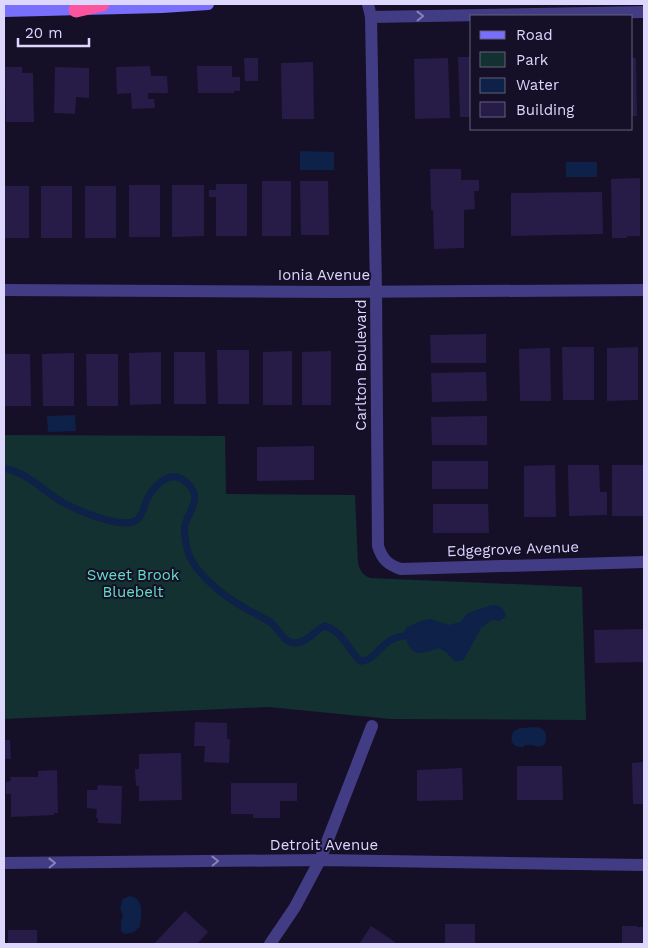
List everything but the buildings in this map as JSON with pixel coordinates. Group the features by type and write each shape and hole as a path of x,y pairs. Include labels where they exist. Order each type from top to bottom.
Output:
{"highway":[{"path":"76,10 102,4"}],"main road":[{"path":"4,11 162,8 208,4"}],"street":[{"path":"370,10 644,12"},
{"name":"Carlton Boulevard","path":"370,10 376,291 378,546 380,554 385,561"},
{"name":"Ionia Avenue","path":"4,290 644,290"},
{"name":"Edgegrove Avenue","path":"385,561 401,569 644,562"},
{"path":"270,944 295,907 320,860 372,726"},
{"name":"Detroit Avenue","path":"4,864 320,860 644,864"}],"green space":[{"name":"Sweet Brook Bluebelt","path":"4,435 225,436 226,494 355,495 358,563 365,576 370,578 582,587 586,720 391,719 268,707 4,719"}],"water":[{"path":"300,151 334,152 334,170 300,170"},
{"path":"566,162 597,162 597,177 566,177"},
{"path":"75,415 76,431 48,432 47,416"},
{"path":"492,605 501,608 506,616 500,621 492,620 481,628 463,660 455,662 446,652 439,648 420,653 412,650 409,646 404,632 407,627 431,619 449,625 460,622 468,613"},
{"path":"537,727 546,734 544,745 539,747 525,745 522,747 514,745 512,736 514,731 520,728"},
{"path":"129,896 134,897 140,903 141,917 140,926 134,932 125,934 121,931 123,915 120,908 123,899"}],"waterway":[{"path":"4,468 25,476 62,502 77,509 103,519 127,523 140,517 147,499 160,483 170,477 182,479 192,489 195,499 184,532 188,552 197,568 211,584 227,597 270,622 287,641 295,643 303,641 324,626 336,631 360,661 365,661 389,641 405,636"}]}
